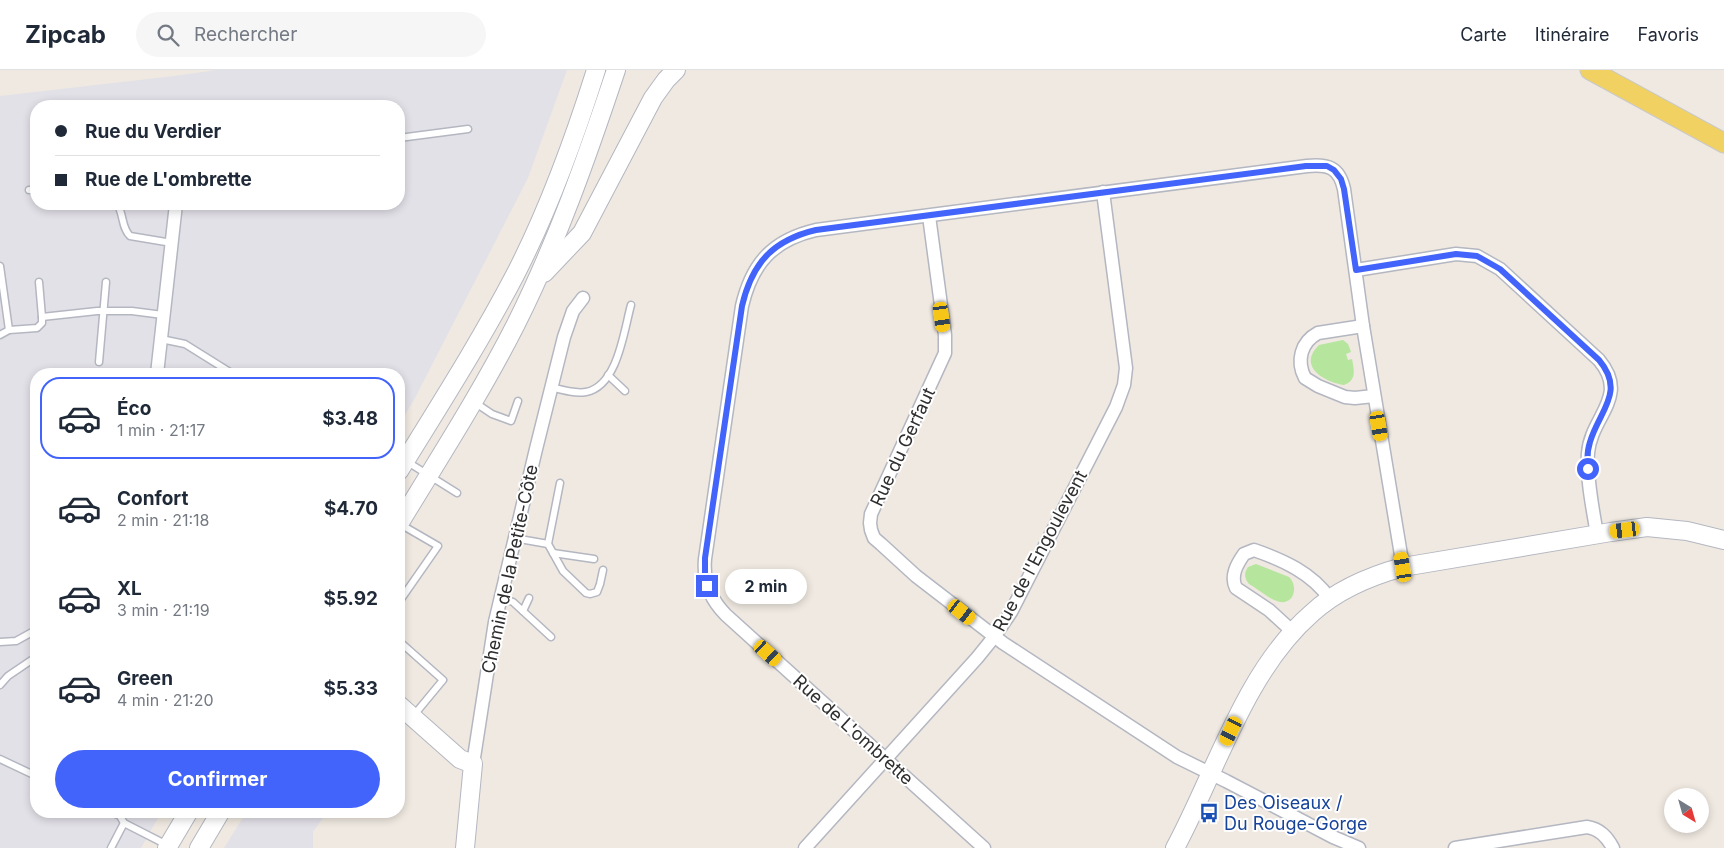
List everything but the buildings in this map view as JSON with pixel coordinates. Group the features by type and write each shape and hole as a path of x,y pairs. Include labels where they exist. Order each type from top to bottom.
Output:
{"main road":[{"path":"405,456 475,348 515,274 568,154 596,70"},
{"path":"405,514 473,401 512,330 535,282 574,191 616,70"},
{"path":"535,282 582,233 652,98 676,70"},
{"path":"1590,70 1724,143"},
{"path":"1175,848 1240,714 1273,656 1292,631 1312,612 1358,583 1403,567 1637,528 1665,528 1699,533 1724,540"},
{"path":"405,710 460,759 473,764"},
{"name":"Chemin de la Petite-Côte","path":"465,848 473,764"},
{"path":"168,847 185,818"},
{"path":"199,848 217,818"}],"street":[{"name":"Rue de L'ombrette","path":"984,848 721,610 710,593 706,580 705,566 742,306 754,271 776,247 796,236 816,230 1306,166 1327,166 1337,172 1343,183 1362,326 1403,567"},
{"name":"Rue de l'Engoulevent","path":"805,848 994,637 1011,612 1116,407 1124,385 1126,368 1103,192"},
{"path":"158,368 175,210"},
{"name":"Rue du Gerfaut","path":"929,216 945,336 945,353 874,508 870,523 874,538 916,576 994,637 1176,757 1211,773 1330,836 1359,848"},
{"path":"1356,270 1456,254 1477,256 1500,269 1592,353 1605,368 1612,383 1610,397 1592,436 1588,451 1588,469 1597,534"},
{"name":"Chemin de la Petite-Côte","path":"473,764 487,668 514,538 570,318 576,306 583,298"},
{"path":"1362,326 1314,335 1304,344 1300,362 1305,378 1318,386 1350,398 1374,396"},
{"path":"1292,631 1264,606 1236,588 1234,575 1244,554 1254,550 1301,571 1314,580 1330,599"},
{"path":"1455,848 1583,827 1596,829 1606,837 1613,848"}],"lane":[{"path":"405,137 468,129"},
{"path":"119,210 123,226 130,236 172,243"},
{"path":"0,266 9,330"},
{"path":"0,335 9,330 37,328 42,323 39,282"},
{"path":"99,362 106,282"},
{"path":"551,387 576,392 587,392 597,386 615,366 631,305"},
{"path":"42,317 104,311 163,315"},
{"path":"160,339 185,344 223,368"},
{"path":"608,374 625,391"},
{"path":"473,401 492,414 511,421 518,401"},
{"path":"405,464 429,474 457,492"},
{"path":"560,483 548,544 563,571 586,593 596,592 603,570"},
{"path":"405,527 438,546 405,593"},
{"path":"514,538 548,544"},
{"path":"553,553 594,559"},
{"path":"501,598 513,602 551,637"},
{"path":"523,611 529,598"},
{"path":"0,642 16,641 30,633"},
{"path":"405,647 443,680 413,717"},
{"path":"0,685 8,676 30,661"},
{"path":"0,758 30,773"},
{"path":"121,818 124,823 168,847"},
{"path":"111,848 124,823"}],"shaded area":[{"path":"216,70 567,70 528,178 405,415 405,368 30,368 30,818 158,818 141,848 0,848 0,96"},
{"path":"243,818 323,818 313,832 313,848 224,848"}],"green space":[{"path":"1343,340 1348,344 1351,352 1346,354 1348,360 1352,359 1354,371 1351,380 1344,385 1322,377 1312,366 1311,360 1313,353 1319,345"},
{"path":"1256,564 1289,577 1292,580 1294,593 1289,600 1285,602 1276,601 1249,584 1245,578 1246,571 1248,567"}],"place":[{"name":"Des Oiseaux / Du Rouge-Gorge","path":"1209,813"}],"route":[{"path":"707,586 705,558 745,294 754,271 769,253 789,239 816,230 1306,166 1327,166 1340,176 1343,183 1356,270 1456,254 1477,256 1500,269 1599,360 1610,375 1612,390 1592,436 1587,459 1588,469"}]}
